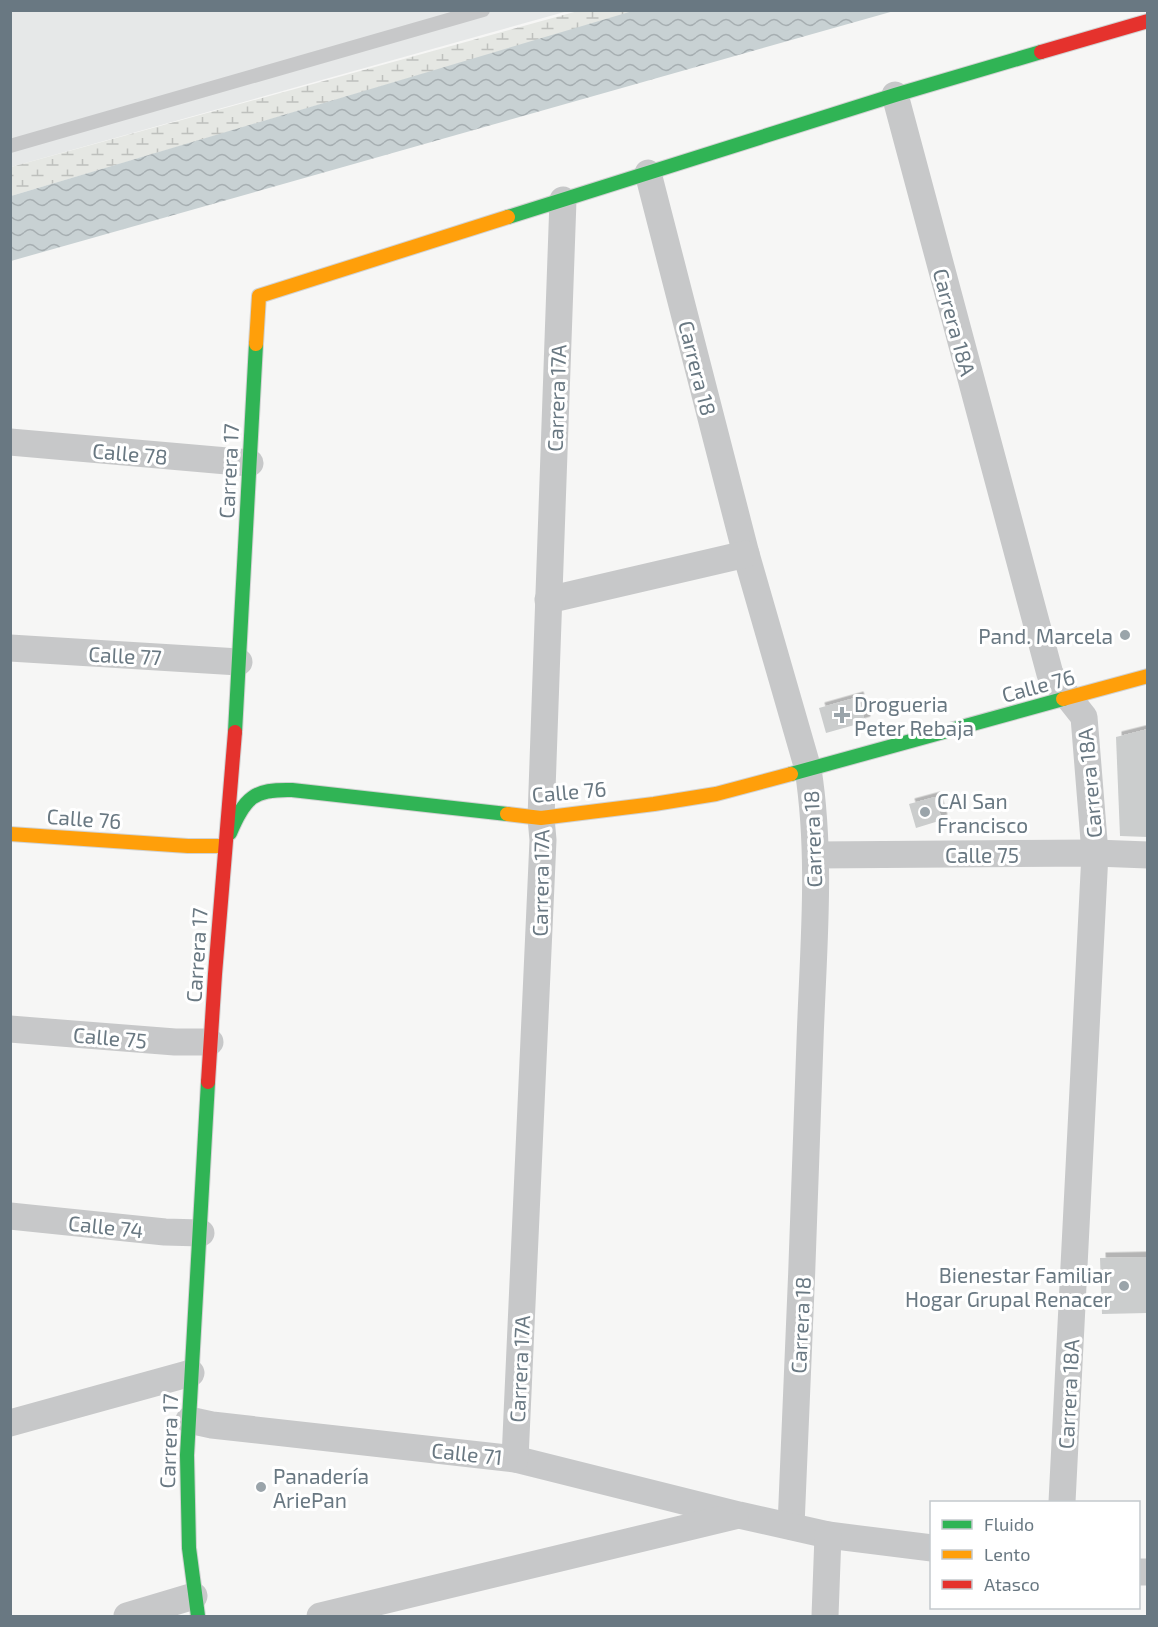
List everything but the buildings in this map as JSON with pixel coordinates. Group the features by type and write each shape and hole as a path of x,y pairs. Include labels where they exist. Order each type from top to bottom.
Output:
{"main road":[{"path":"564,200 895,95 1148,21"},
{"name":"Carrera 17","path":"196,1606 187,1537 186,1479 191,1373 201,1233 210,1042 233,768 259,296 564,200"},
{"name":"Calle 76","path":"10,834 188,846 225,846 242,809 253,797 265,790 292,790 541,818 716,794 1148,676"}],"street":[{"name":"Carrera 18A","path":"895,95 1050,674 1084,717 1095,853 1062,1501"},
{"name":"Carrera 18","path":"648,173 746,554 807,769 811,792 816,855 805,1199 790,1526"},
{"name":"Carrera 17A","path":"514,1459 543,840 541,818 548,600 564,200"},
{"name":"Calle 78","path":"10,442 250,463"},
{"path":"548,600 746,554"},
{"name":"Calle 77","path":"10,648 238,662"},
{"name":"Calle 75","path":"816,855 1095,853 1148,855"},
{"name":"Calle 75","path":"10,1029 175,1042 210,1042"},
{"name":"Calle 74","path":"10,1216 165,1232 201,1233"},
{"path":"15,1420 191,1373"},
{"name":"Calle 71","path":"189,1420 212,1425 514,1459 828,1535 930,1548"},
{"name":"Calle 71","path":"320,1617 739,1515"},
{"path":"825,1617 828,1535"},
{"path":"127,1617 196,1606"}],"lane":[{"path":"10,146 483,10"}],"shaded area":[{"path":"11,11 568,11 11,167"}],"green space":[{"path":"578,11 636,11 11,196 11,167"}],"water":[{"path":"636,10 894,11 11,261 11,196"}],"traffic: fast":[{"path":"508,217 895,95 1041,52"},
{"path":"235,732 256,344"},
{"path":"791,774 1063,699"},
{"path":"230,833 246,803 260,794 279,790 507,814"},
{"path":"198,1616 189,1548 187,1455 208,1082"}],"traffic: slow":[{"path":"256,344 259,296 508,217"},
{"path":"1063,699 1148,676"},
{"path":"507,814 541,818 654,804 716,794 791,774"},
{"path":"10,834 188,846 225,846"}],"traffic: jam":[{"path":"1041,52 1148,21"},
{"path":"208,1082 235,732"}],"place":[{"name":"Pand. Marcela","path":"1125,635"},
{"name":"Drogueria Peter Rebaja","path":"842,715"},
{"name":"CAI San Francisco","path":"925,812"},
{"name":"Bienestar Familiar Hogar Grupal Renacer","path":"1124,1286"},
{"name":"Panadería AriePan","path":"261,1487"}]}
